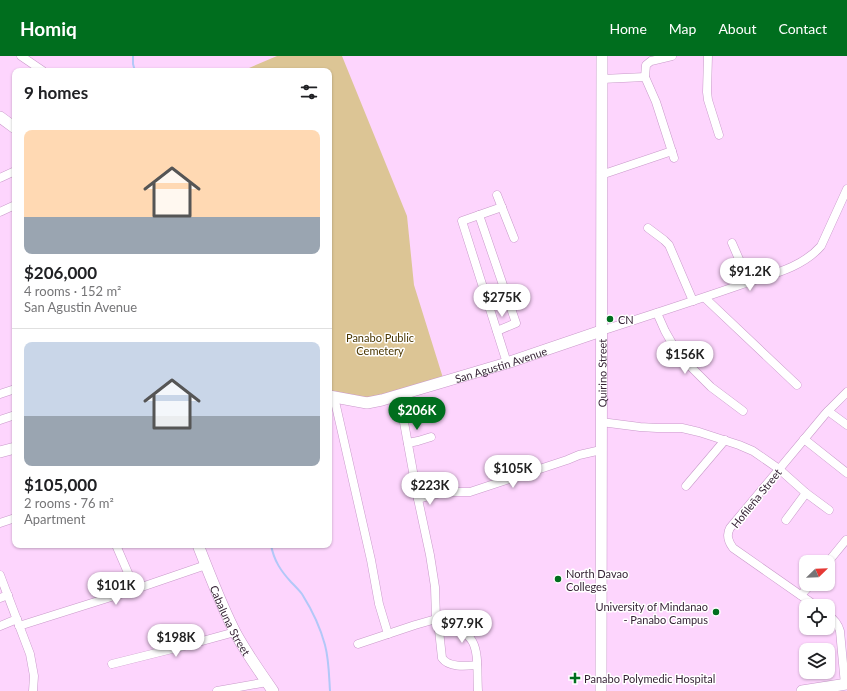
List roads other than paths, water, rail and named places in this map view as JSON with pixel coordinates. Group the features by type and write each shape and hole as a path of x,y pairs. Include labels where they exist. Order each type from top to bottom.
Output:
{"street":[{"path":"22,56 40,68"},
{"name":"Quirino Street","path":"601,691 602,56"},
{"path":"601,176 673,155 656,102 645,77 646,65 651,61 672,56"},
{"path":"708,56 708,100 719,135"},
{"path":"602,79 645,77"},
{"path":"0,117 12,126"},
{"path":"0,178 12,172"},
{"path":"601,331 704,298 794,266 803,261 816,252 821,246 847,189"},
{"path":"497,195 514,238"},
{"path":"843,198 847,206"},
{"path":"0,212 12,206"},
{"path":"502,206 462,221 508,363"},
{"path":"479,215 516,323 497,331"},
{"path":"648,228 664,240 669,246 693,301"},
{"path":"732,243 749,282"},
{"path":"704,298 797,386"},
{"path":"657,313 665,331 681,357 711,387 743,411"},
{"name":"San Agustin Avenue","path":"332,397 373,402 508,363 601,331"},
{"path":"0,394 12,390"},
{"name":"Hofileña Street","path":"806,599 733,548 728,538 728,532 828,411 847,393"},
{"path":"399,395 430,555 435,587 436,619 442,658 449,664 477,665"},
{"path":"332,397 371,560 379,604 388,634"},
{"path":"828,411 847,425"},
{"path":"0,420 12,417"},
{"path":"601,422 640,427 682,428 725,440 754,451 779,469 806,493 829,510"},
{"path":"408,443 431,437"},
{"path":"686,486 725,440"},
{"path":"804,440 847,473"},
{"path":"0,452 12,449"},
{"path":"418,499 445,492 470,492 579,455 601,450"},
{"path":"786,520 806,493"},
{"path":"0,523 12,519"},
{"path":"834,555 846,540"},
{"path":"117,548 135,589"},
{"name":"Cabaluna Street","path":"199,548 235,632 259,672 270,686"},
{"path":"0,626 135,589 206,565"},
{"path":"0,575 4,596 18,622 30,654 34,676 33,691"},
{"path":"801,595 805,591"},
{"path":"358,644 436,619"},
{"path":"802,691 846,685 840,631 835,620"},
{"path":"438,630 452,630 467,634 472,641 476,653 478,691"},
{"path":"112,664 190,645 235,632"},
{"path":"217,691 270,686"}],"waterway":[{"path":"133,56 134,68"},
{"path":"272,548 278,565 287,578 302,594 318,625 326,651 329,668 330,691"}],"place":[{"name":"CN","path":"610,319"},
{"name":"North Davao Colleges","path":"558,579"},
{"name":"University of Mindanao - Panabo Campus","path":"716,612"},
{"name":"Panabo Polymedic Hospital","path":"575,678"}],"park label":[{"name":"Panabo Public Cemetery","path":"380,343"}]}
